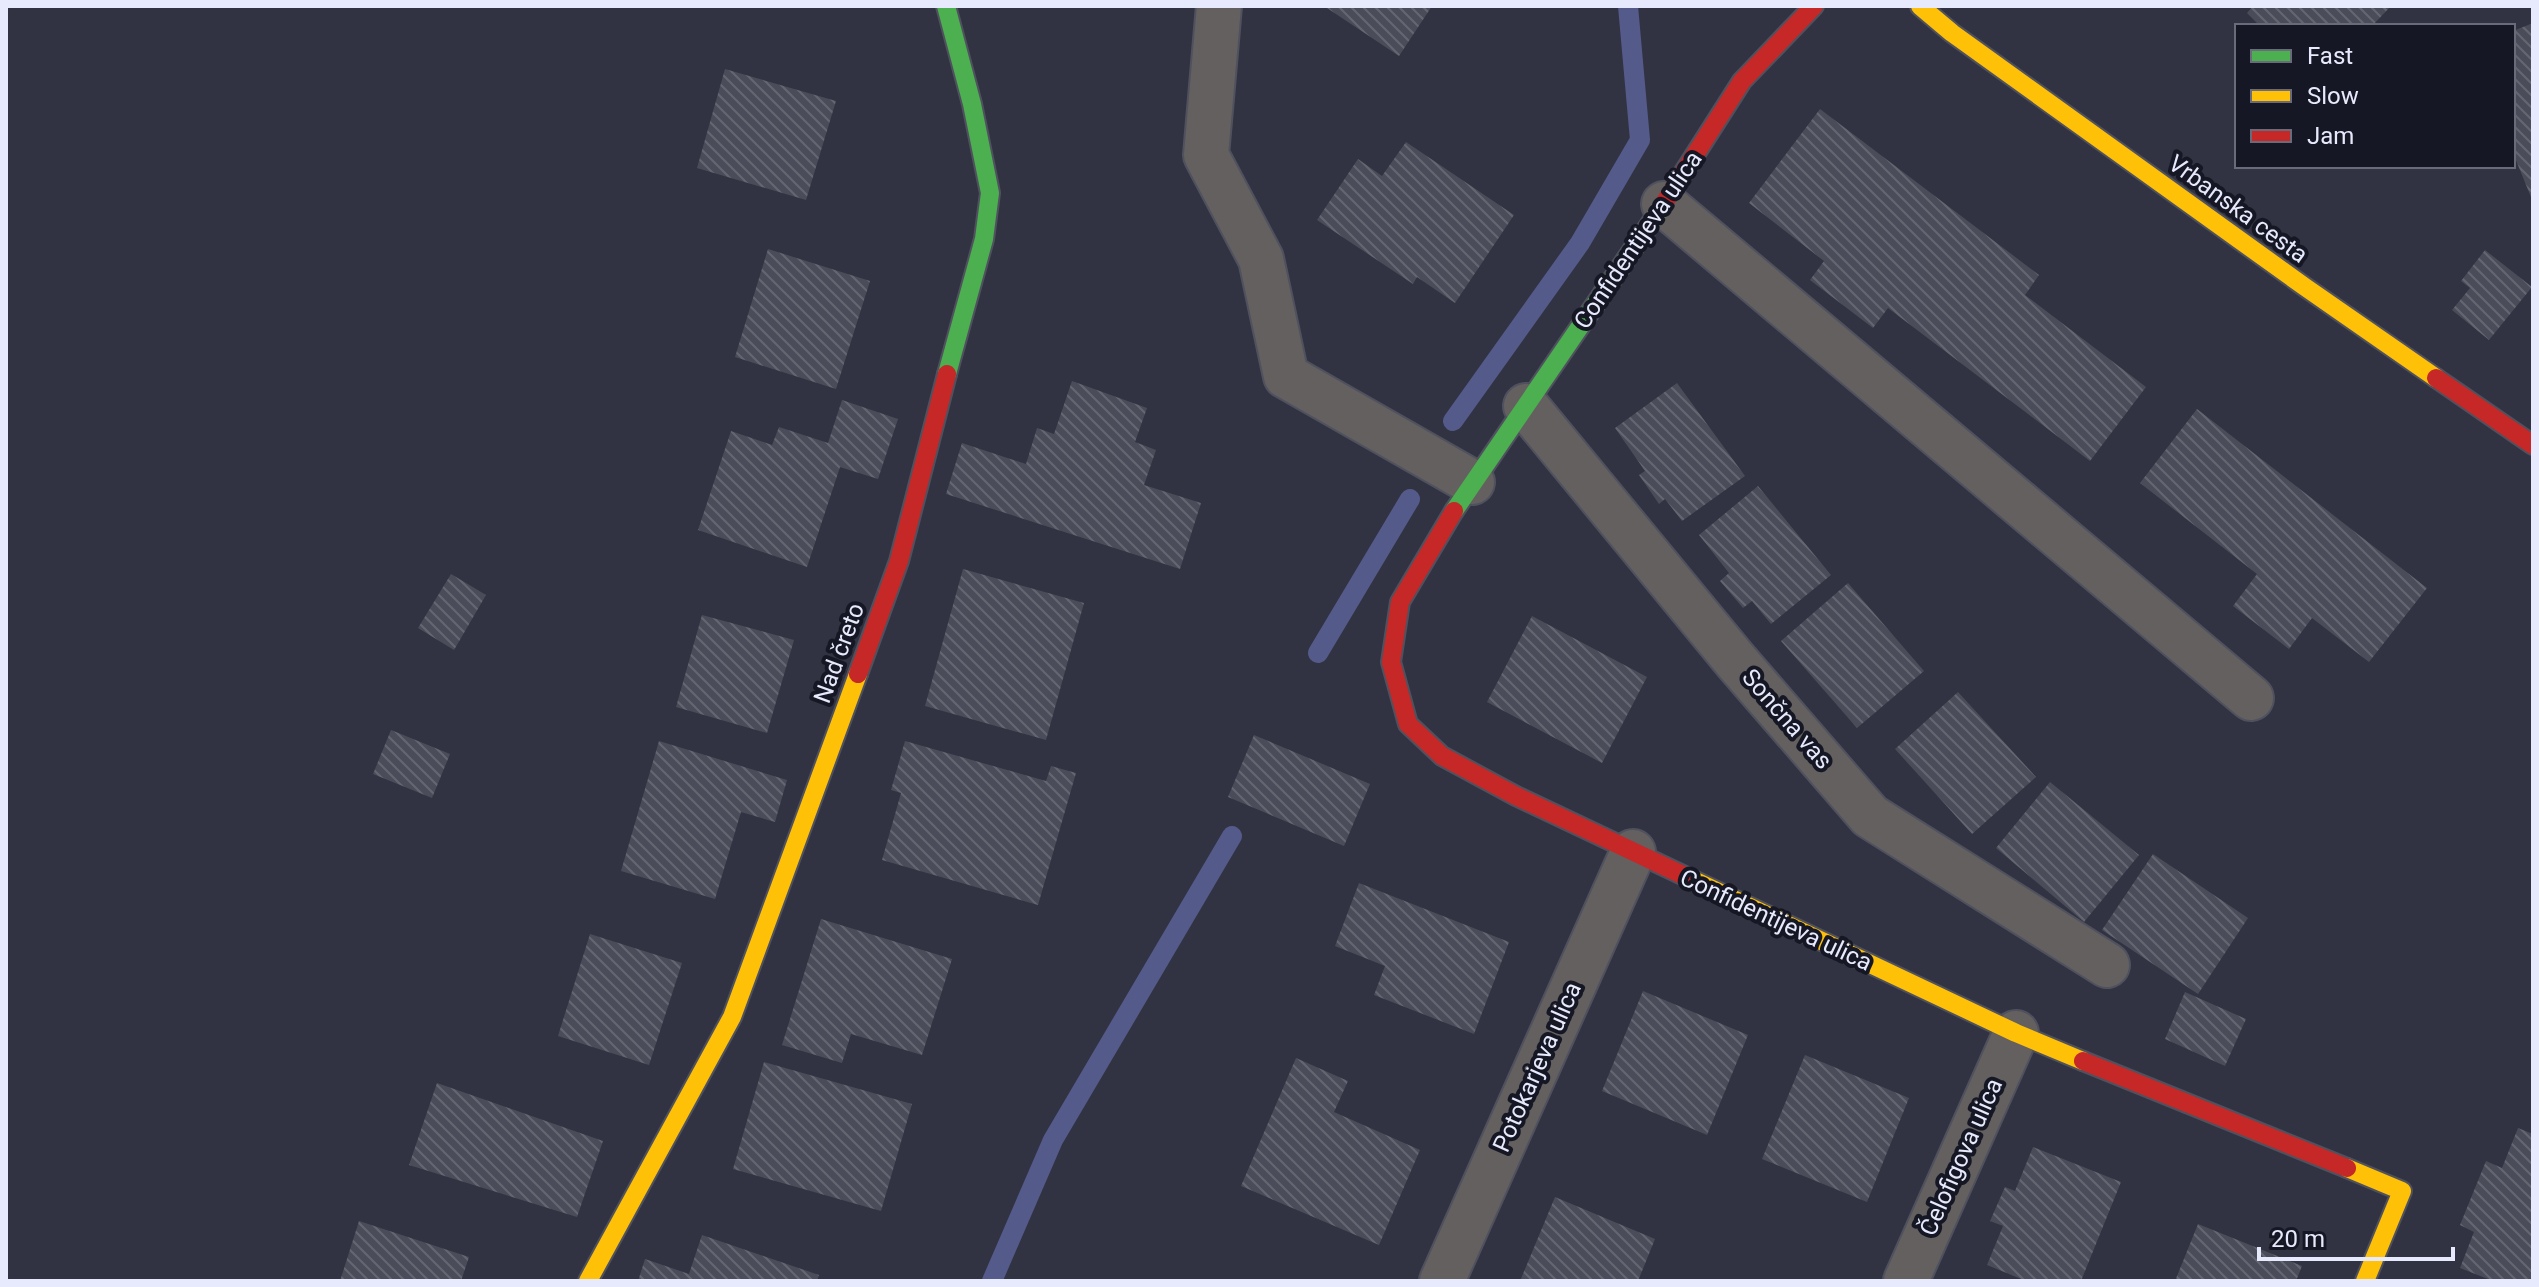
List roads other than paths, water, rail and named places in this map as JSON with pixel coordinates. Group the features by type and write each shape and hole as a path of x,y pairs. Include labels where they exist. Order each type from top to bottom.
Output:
{"street":[{"name":"Nad čreto","path":"588,1281 732,1017 899,561 984,239 990,193 972,104 946,6"},
{"path":"1219,6 1206,155 1261,259 1286,376 1472,482"},
{"name":"Confidentijeva ulica","path":"1814,6 1742,81 1664,204 1472,482 1400,602 1391,662 1408,724 1442,756 1516,796 2016,1033 2402,1191 2365,1281"},
{"name":"Vrbanska cesta","path":"1920,6 1952,33 2238,239 2533,445"},
{"path":"1664,204 2251,698"},
{"name":"Sončna vas","path":"1526,406 1735,660 1870,816 2107,965"},
{"name":"Potokarjeva ulica","path":"1442,1281 1633,852"},
{"name":"Čelofigova ulica","path":"1906,1281 2016,1033"}],"waterway":[{"path":"1453,421 1580,243 1640,140 1628,6"},
{"path":"1318,653 1410,499"},
{"path":"992,1281 1053,1140 1232,836"}]}
